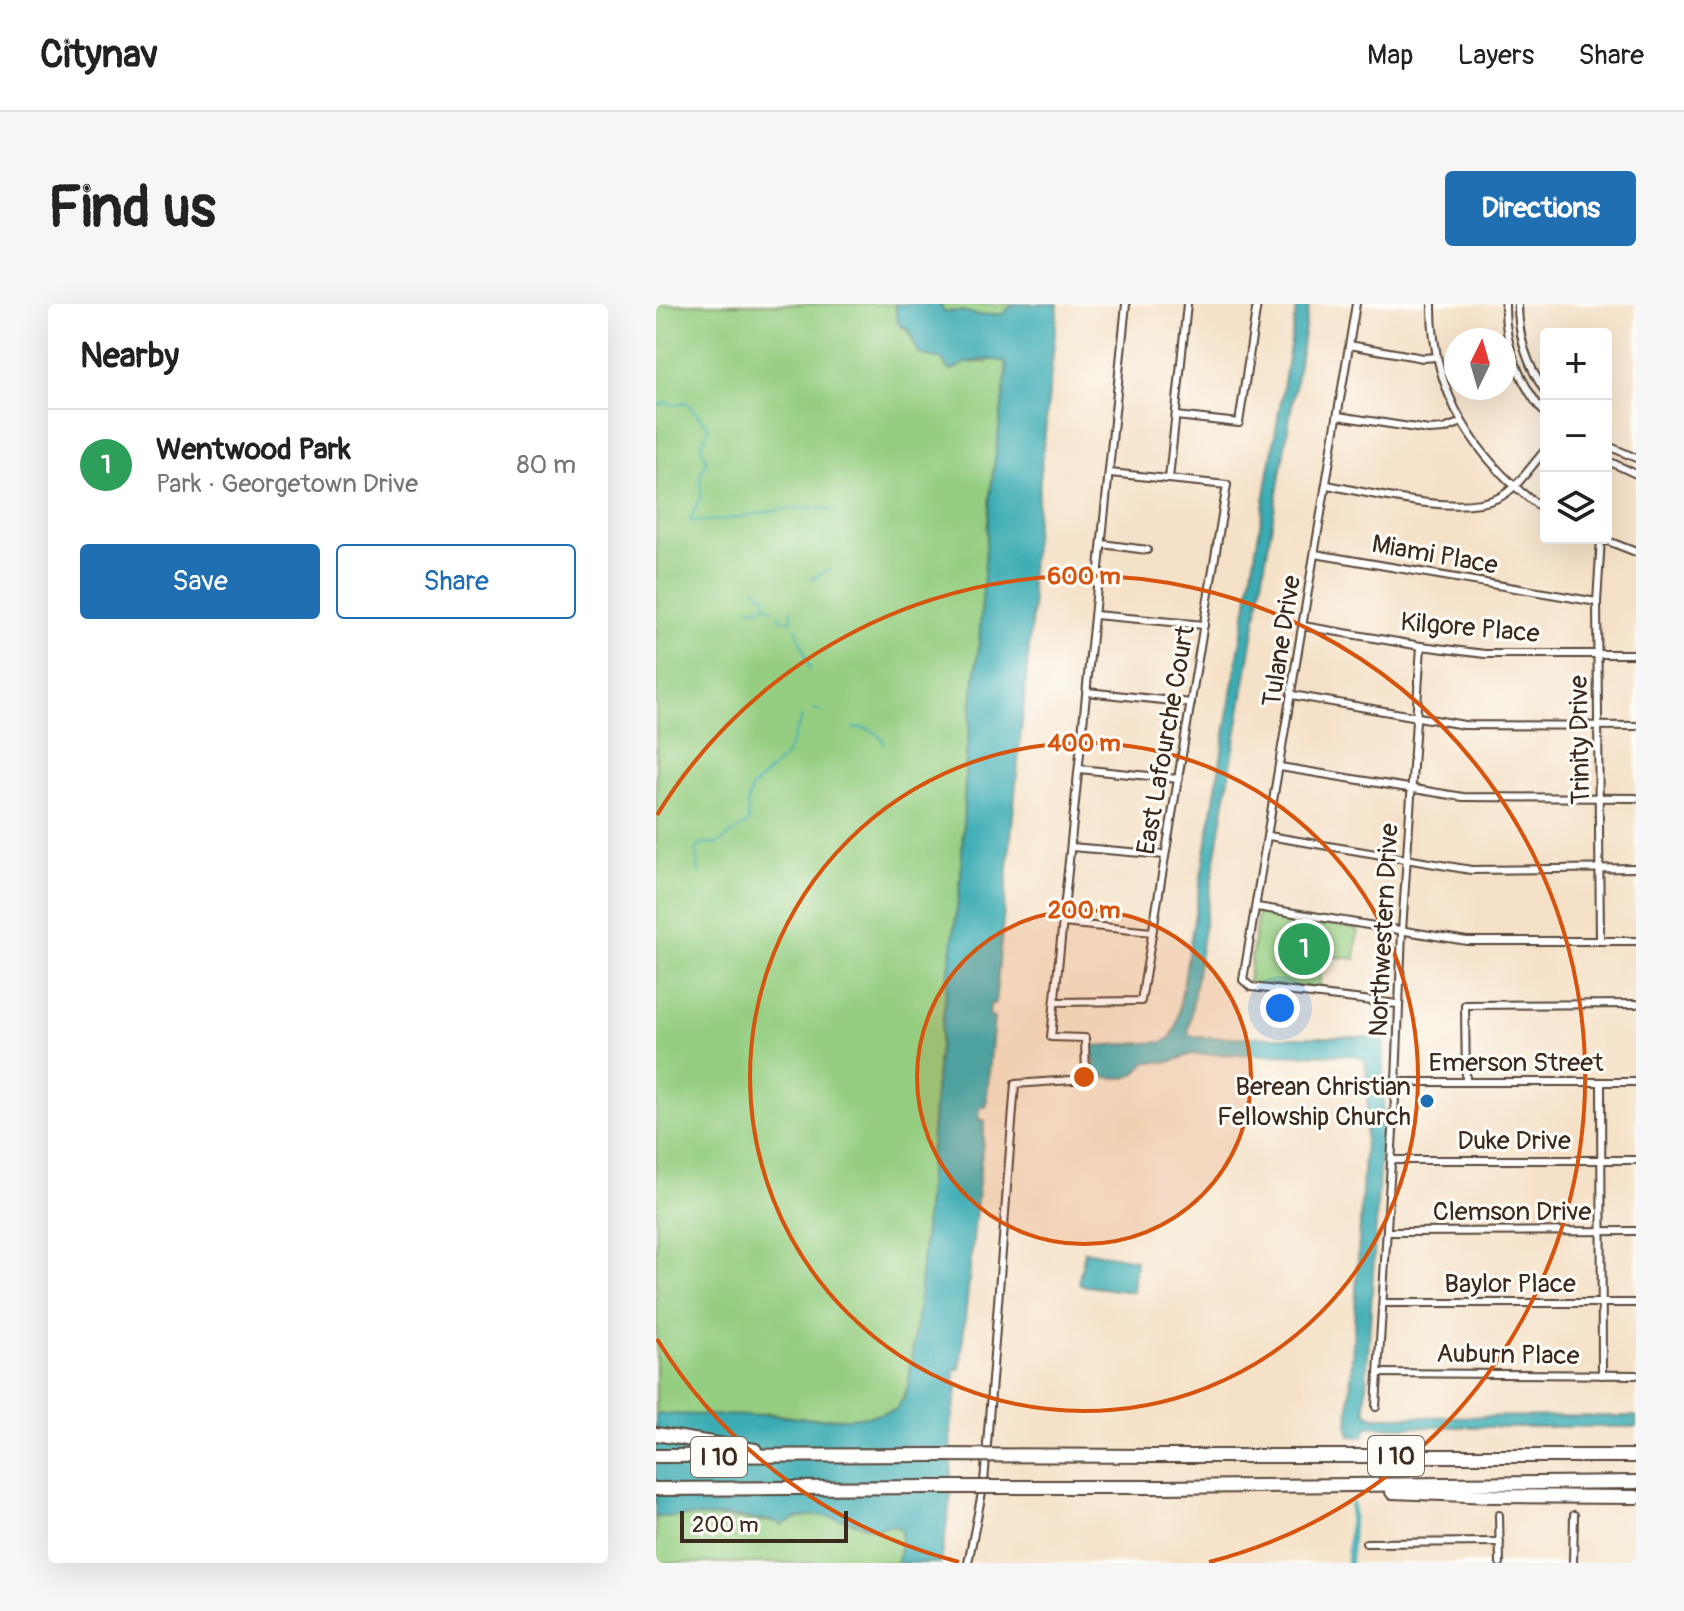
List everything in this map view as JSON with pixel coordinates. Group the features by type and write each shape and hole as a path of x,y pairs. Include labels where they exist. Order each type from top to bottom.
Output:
{"highway":[{"path":"656,1434 773,1452 781,1457"},
{"name":"I 10","path":"656,1456 1636,1456"},
{"name":"I 10","path":"659,1489 1636,1482"},
{"path":"1317,1486 1420,1494 1636,1497"}],"street":[{"path":"968,1563 984,1483 1015,1084 1086,1079 1085,1038 1051,1037 1126,304"},
{"path":"1110,473 1169,479 1187,304"},
{"path":"1176,416 1239,423 1257,304"},
{"name":"Tulane Drive","path":"1356,304 1244,983 1251,987 1398,1004"},
{"path":"1432,304 1437,357 1462,422 1475,444 1513,486 1540,506"},
{"path":"1505,304 1507,328 1517,366 1540,407"},
{"path":"1518,304 1525,350 1540,381"},
{"path":"1349,345 1423,358 1437,357"},
{"path":"1338,416 1429,430 1444,429 1462,422"},
{"path":"1612,448 1636,458"},
{"path":"1327,485 1428,502 1486,502 1501,497 1540,456"},
{"path":"1612,463 1636,474"},
{"name":"East Lafourche Court","path":"1055,1002 1141,1001 1227,485 1169,479"},
{"path":"1612,543 1636,552"},
{"path":"1102,544 1147,550"},
{"name":"Trinity Drive","path":"1600,544 1597,602 1600,941"},
{"name":"Miami Place","path":"1315,554 1597,602"},
{"path":"1095,615 1204,625"},
{"name":"Kilgore Place","path":"1303,626 1485,654 1636,654"},
{"name":"Northwestern Drive","path":"1376,1407 1421,646"},
{"path":"1087,692 1191,703"},
{"path":"1292,695 1464,725 1636,726"},
{"path":"1280,767 1463,797 1636,798"},
{"path":"1079,769 1179,779"},
{"path":"1269,836 1471,870 1636,868"},
{"path":"1071,847 1165,855"},
{"path":"1257,907 1467,941 1636,941"},
{"path":"1063,923 1152,932"},
{"path":"1466,1082 1465,1005 1636,1004"},
{"name":"Emerson Street","path":"1396,1082 1636,1082"},
{"path":"1601,1082 1602,1375"},
{"name":"Duke Drive","path":"1392,1160 1636,1160"},
{"name":"Clemson Drive","path":"1388,1232 1636,1231"},
{"name":"Baylor Place","path":"1383,1303 1636,1303"},
{"name":"Auburn Place","path":"1379,1373 1636,1375"},
{"path":"1499,1515 1500,1563"},
{"path":"1573,1563 1574,1515"},
{"path":"1366,1543 1500,1542"}],"green space":[{"path":"656,304 895,304 901,326 918,350 942,359 946,367 953,370 964,363 991,359 1005,362 1007,382 990,495 979,643 966,757 961,878 938,1055 919,1305 908,1386 900,1405 884,1414 863,1418 798,1418 767,1413 753,1416 656,1414"},
{"path":"939,304 1014,304 1003,314 976,315 963,311 945,312"},
{"path":"1258,911 1358,929 1355,959 1323,955 1319,991 1248,983"},
{"path":"686,1515 786,1523 808,1515 820,1515 878,1530 882,1526 895,1526 902,1531 898,1563 656,1563 656,1517"}],"water":[{"path":"895,304 939,304 945,312 963,311 977,315 1003,314 1014,304 1058,304 1030,579 1033,605 995,1004 990,1004 989,1017 994,1018 986,1107 980,1107 979,1120 985,1120 960,1369 955,1369 954,1382 958,1384 951,1429 951,1494 941,1563 898,1563 902,1531 895,1526 882,1526 879,1530 842,1519 818,1516 794,1519 782,1525 775,1521 725,1516 656,1517 656,1414 770,1415 822,1419 859,1417 895,1410 905,1397 908,1386 919,1305 938,1055 961,878 966,757 979,643 990,495 1007,370 1005,362 983,360 950,370 941,359 919,354 909,330 898,323"},
{"path":"1297,304 1309,304 1188,1034 1197,1037 1364,1037 1384,1041 1367,1414 1375,1417 1636,1416 1636,1427 1367,1427 1363,1437 1350,1436 1348,1427 1368,1089 1365,1060 1355,1055 1191,1054 1171,1062 1146,1062 1135,1074 1118,1078 1095,1076 1095,1061 1090,1060 1090,1046 1163,1042 1170,1038 1176,1027"},
{"path":"1085,1251 1136,1260 1133,1292 1080,1285"}],"waterway":[{"path":"658,405 686,402 709,427 701,447 707,461 700,475 701,495 690,521 801,508 832,511"},
{"path":"811,579 829,570"},
{"path":"756,588 766,598 766,605 773,609"},
{"path":"748,607 765,606"},
{"path":"791,609 792,619"},
{"path":"779,615 781,619 792,621"},
{"path":"796,627 810,670"},
{"path":"814,709 823,712"},
{"path":"699,873 696,850 703,843 718,844 748,822 747,804 751,789 786,755 802,717"},
{"path":"853,728 872,730 884,744"},
{"path":"1349,1563 1352,1505"}],"place":[{"name":"Wentwood Park","path":"1304,949"},
{"name":"Berean Christian Fellowship Church","path":"1427,1101"}]}
